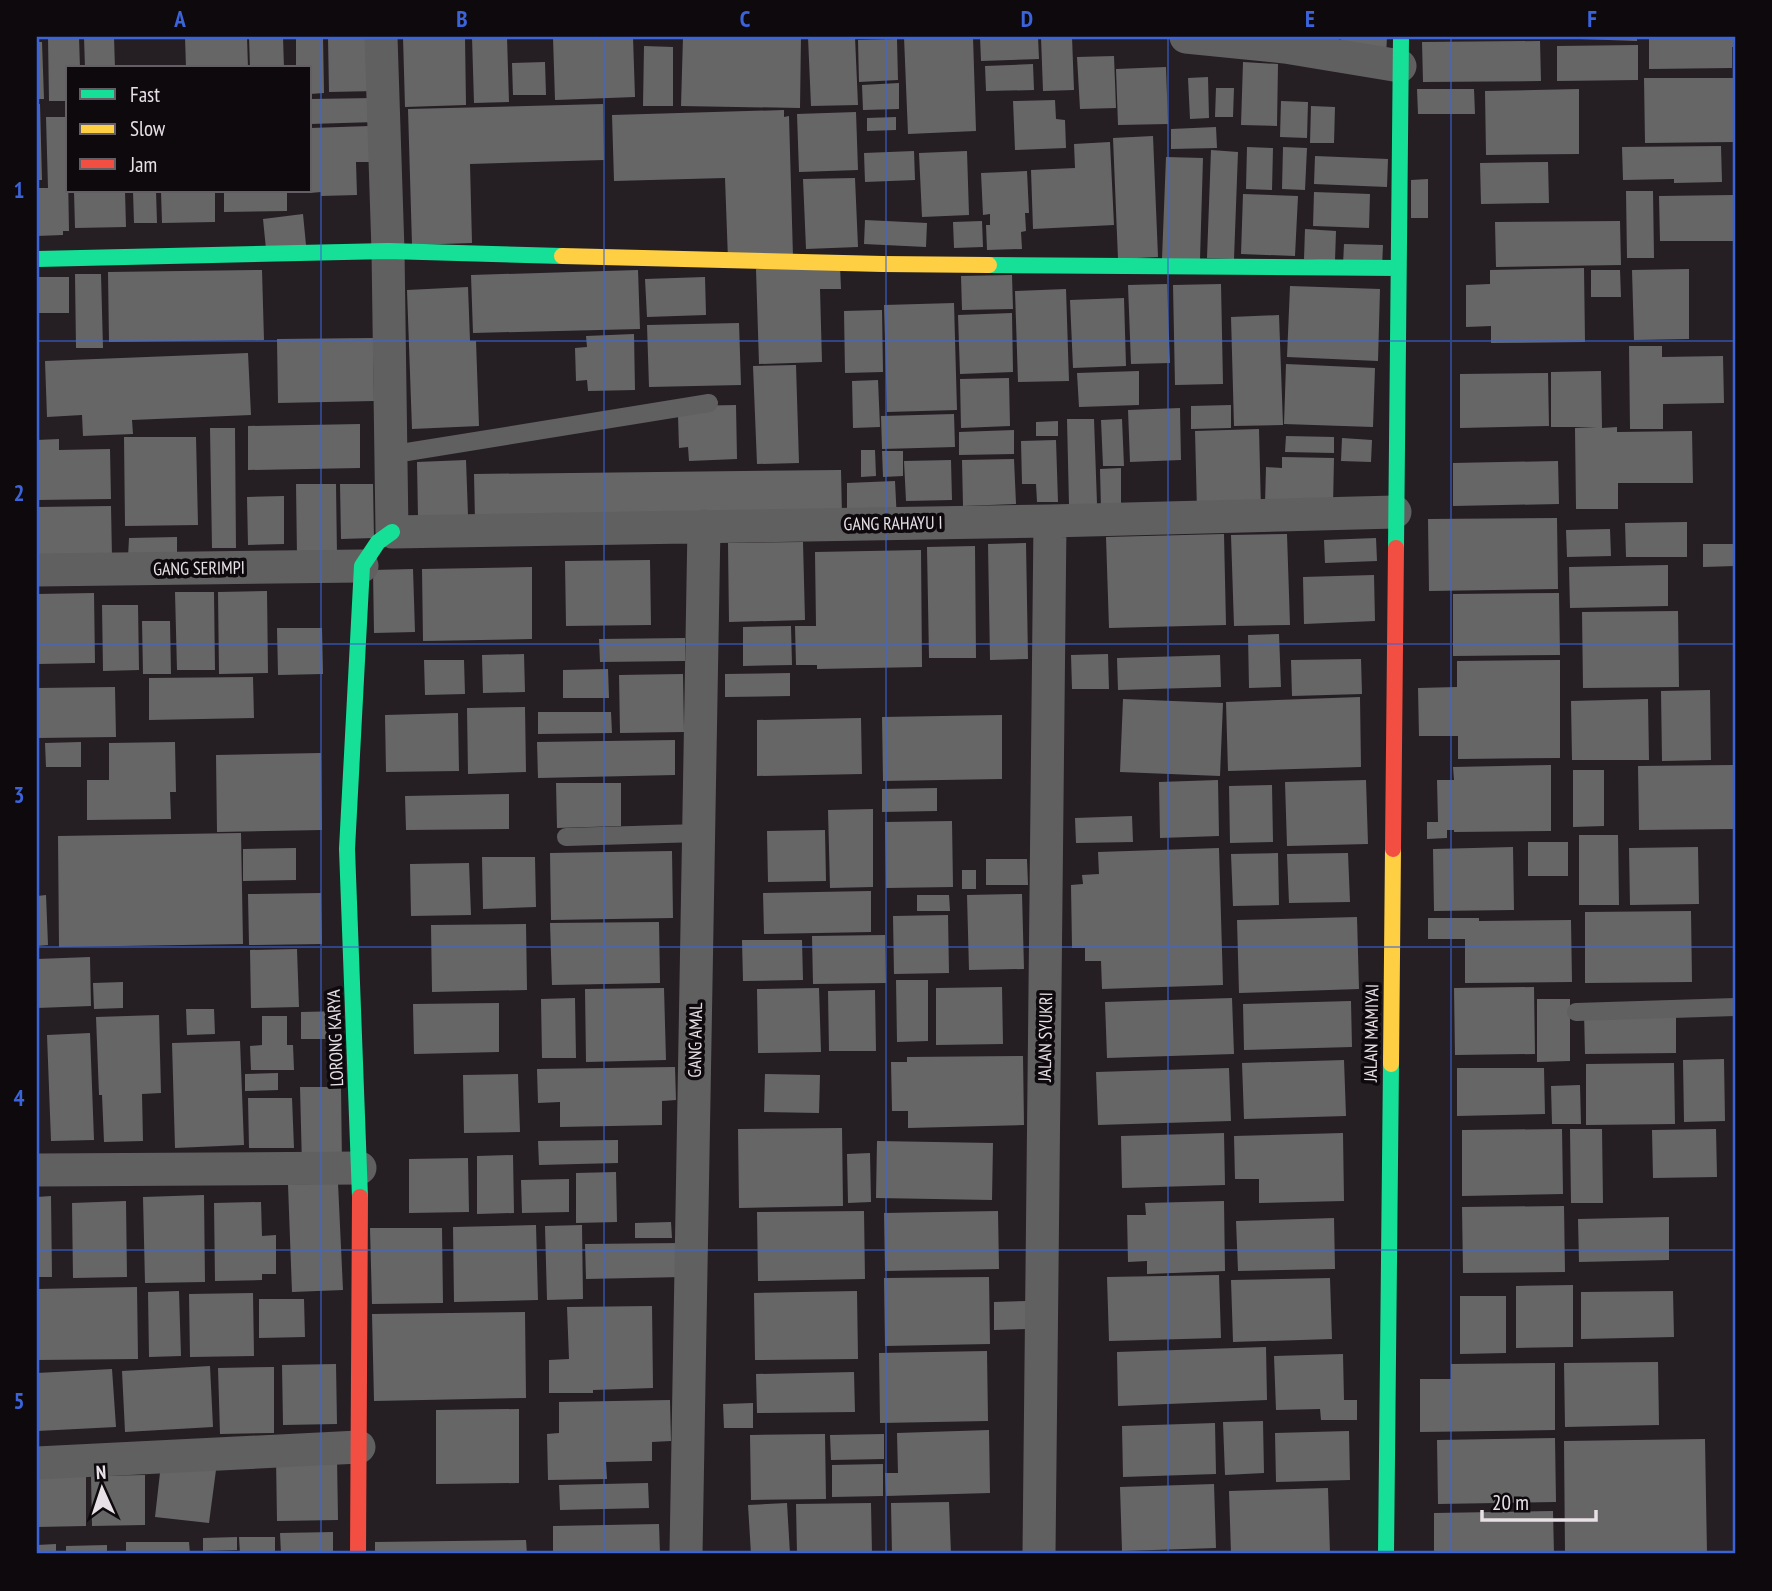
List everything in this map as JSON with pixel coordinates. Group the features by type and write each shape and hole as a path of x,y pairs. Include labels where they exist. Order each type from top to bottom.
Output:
{"street":[{"path":"362,566 378,542 392,532 388,251 381,37"},
{"path":"1186,37 1285,47 1400,51"},
{"name":"JALAN MAMIYAI","path":"1386,1554 1400,51"},
{"path":"37,259 388,251 883,264 1398,268"},
{"name":"GANG RAHAYU I","path":"392,532 1050,521 1395,512"},
{"name":"JALAN SYUKRI","path":"1039,1554 1050,521"},
{"name":"GANG AMAL","path":"686,1554 704,526"},
{"name":"GANG SERIMPI","path":"37,570 362,566"},
{"name":"LORONG KARYA","path":"358,1554 360,1168 347,849 362,566"},
{"path":"37,1170 360,1168"},
{"path":"37,1463 359,1447"}],"lane":[{"path":"389,452 421,450 709,403"},
{"path":"566,837 699,833"},
{"path":"1576,1012 1735,1007"}],"building":[{"path":"48,37 79,37 80,66 66,66 66,101 49,101"},
{"path":"84,37 114,37 115,66 85,66"},
{"path":"185,37 247,37 248,66 186,66"},
{"path":"249,37 283,37 284,66 250,66"},
{"path":"296,37 323,37 324,93 312,94 312,66 296,66"},
{"path":"328,37 376,37 377,91 329,92"},
{"path":"403,37 465,37 466,105 405,107"},
{"path":"472,37 507,37 509,102 474,103"},
{"path":"553,37 633,37 635,97 555,100"},
{"path":"683,37 801,37 800,108 681,106"},
{"path":"808,37 855,37 858,105 811,106"},
{"path":"904,37 973,37 976,131 908,134"},
{"path":"980,37 1038,37 1039,59 981,61"},
{"path":"1041,37 1072,37 1074,90 1043,91"},
{"path":"1341,37 1387,37 1386,56 1341,55"},
{"path":"1637,37 1637,41 1580,39"},
{"path":"1649,37 1735,37 1732,68 1649,69"},
{"path":"897,39 898,80 859,82 858,40"},
{"path":"1540,41 1541,81 1423,82 1422,42"},
{"path":"37,42 42,42 44,99 37,99"},
{"path":"1638,45 1638,80 1557,81 1557,46"},
{"path":"644,46 673,47 673,106 643,106"},
{"path":"1114,56 1116,108 1080,109 1077,57"},
{"path":"545,62 546,95 513,95 512,63"},
{"path":"1243,62 1278,64 1277,126 1241,125"},
{"path":"1033,64 1034,90 986,91 985,66"},
{"path":"1166,67 1168,124 1118,125 1116,69"},
{"path":"1208,77 1209,118 1190,119 1188,78"},
{"path":"1644,78 1734,78 1735,142 1645,143"},
{"path":"899,83 899,109 863,110 862,85"},
{"path":"1216,88 1234,88 1233,117 1215,117"},
{"path":"1417,89 1474,89 1475,114 1418,114"},
{"path":"1579,89 1579,154 1486,155 1485,91"},
{"path":"375,98 376,122 312,124 312,99"},
{"path":"1055,100 1056,119 1065,120 1066,148 1015,150 1013,101"},
{"path":"1281,101 1308,102 1307,138 1280,137"},
{"path":"37,104 40,104 42,180 37,180"},
{"path":"603,104 604,160 470,164 472,243 412,245 408,109"},
{"path":"1311,106 1335,107 1334,143 1310,143"},
{"path":"784,110 784,117 789,116 793,257 728,259 725,178 614,181 612,115"},
{"path":"856,112 858,170 799,172 797,114"},
{"path":"46,117 66,117 69,231 63,231 63,235 37,236 37,188 48,188"},
{"path":"896,117 896,130 867,131 867,118"},
{"path":"370,126 371,162 356,162 357,195 321,196 321,192 310,193 312,128"},
{"path":"1216,127 1217,148 1171,149 1171,129"},
{"path":"1153,136 1158,257 1118,259 1113,138"},
{"path":"1110,142 1114,225 1033,229 1031,170 1075,168 1074,144"},
{"path":"1721,146 1722,182 1623,180 1622,147"},
{"path":"1247,147 1273,148 1272,190 1246,189"},
{"path":"1283,147 1307,148 1305,190 1282,189"},
{"path":"1211,150 1238,152 1234,259 1207,258"},
{"path":"914,151 915,180 865,182 864,153"},
{"path":"967,151 969,215 922,217 919,153"},
{"path":"1315,156 1388,159 1387,187 1314,184"},
{"path":"1166,157 1203,158 1200,260 1162,259"},
{"path":"1548,162 1549,203 1481,204 1480,163"},
{"path":"1027,171 1029,213 1025,213 1026,231 1021,232 1022,249 987,250 986,225 990,225 990,214 983,215 981,173"},
{"path":"855,178 858,247 806,249 803,179"},
{"path":"1428,179 1428,218 1411,218 1411,180"},
{"path":"1626,191 1653,191 1654,258 1627,258"},
{"path":"74,192 125,192 126,227 75,228"},
{"path":"133,192 156,192 157,223 134,223"},
{"path":"161,192 215,192 215,222 162,223"},
{"path":"224,192 287,192 287,211 224,212"},
{"path":"1314,192 1370,194 1369,228 1313,226"},
{"path":"1243,194 1298,196 1295,256 1241,254"},
{"path":"1733,195 1733,241 1660,241 1659,196"},
{"path":"303,214 306,245 266,249 263,219"},
{"path":"865,220 927,223 926,247 864,244"},
{"path":"982,221 983,247 954,248 953,222"},
{"path":"1620,221 1621,265 1496,267 1495,222"},
{"path":"1305,229 1336,231 1335,261 1304,259"},
{"path":"1344,244 1383,245 1382,267 1343,265"},
{"path":"840,266 841,289 820,289 822,362 759,364 756,269"},
{"path":"1584,268 1585,342 1491,343 1491,326 1466,327 1466,285 1490,284 1490,270"},
{"path":"1689,269 1689,339 1634,340 1632,270"},
{"path":"262,270 264,340 109,342 108,272"},
{"path":"638,270 640,329 473,333 471,275"},
{"path":"1591,270 1620,270 1621,297 1591,297"},
{"path":"75,274 101,274 103,348 76,348"},
{"path":"1012,275 1013,309 962,310 961,276"},
{"path":"37,277 69,277 69,313 37,313"},
{"path":"705,277 706,315 647,317 645,279"},
{"path":"1167,284 1170,363 1131,364 1128,285"},
{"path":"1221,284 1223,384 1175,385 1173,285"},
{"path":"1290,286 1380,289 1378,361 1287,357"},
{"path":"468,287 470,341 476,341 479,426 412,429 407,290"},
{"path":"1066,289 1069,381 1018,382 1015,291"},
{"path":"1124,298 1126,366 1073,368 1070,300"},
{"path":"954,303 957,410 887,412 884,305"},
{"path":"882,310 883,372 845,373 844,311"},
{"path":"1012,313 1013,372 960,374 958,315"},
{"path":"1279,315 1283,425 1234,426 1231,317"},
{"path":"739,323 741,385 649,387 647,325"},
{"path":"634,334 635,390 588,391 587,380 576,381 575,348 587,347 586,336"},
{"path":"373,338 374,401 278,403 277,339"},
{"path":"1629,346 1662,346 1662,357 1723,356 1724,403 1663,404 1663,429 1630,429"},
{"path":"248,353 251,415 132,420 133,434 83,436 82,415 47,417 45,361"},
{"path":"1286,364 1375,368 1373,427 1284,424"},
{"path":"796,365 799,463 757,464 753,366"},
{"path":"1139,371 1139,405 1079,407 1077,373"},
{"path":"1601,371 1602,428 1617,427 1617,432 1692,431 1693,483 1618,483 1618,509 1576,509 1575,428 1597,427 1551,427 1551,372"},
{"path":"1548,373 1549,426 1460,428 1460,374"},
{"path":"1009,378 1010,426 961,428 960,379"},
{"path":"878,380 880,427 853,428 852,381"},
{"path":"736,405 737,459 689,461 688,447 679,448 678,415 687,406"},
{"path":"1231,405 1231,428 1191,429 1191,406"},
{"path":"1180,408 1181,460 1130,462 1128,410"},
{"path":"954,414 955,447 882,449 881,416"},
{"path":"1067,419 1094,419 1097,504 1069,505"},
{"path":"1122,419 1124,466 1103,466 1101,420"},
{"path":"1058,421 1058,436 1036,436 1036,422"},
{"path":"360,424 360,468 248,470 248,426"},
{"path":"210,428 235,428 236,548 212,548"},
{"path":"1259,429 1261,510 1197,511 1195,431"},
{"path":"1014,430 1014,454 959,455 959,432"},
{"path":"1286,436 1334,437 1334,453 1285,452"},
{"path":"124,437 196,437 198,525 125,526"},
{"path":"1342,438 1372,440 1371,462 1341,461"},
{"path":"59,439 59,450 110,449 111,499 37,500 37,440"},
{"path":"1056,440 1058,502 1037,502 1036,484 1022,484 1021,441"},
{"path":"861,450 875,450 876,476 861,477"},
{"path":"882,451 903,451 903,476 883,477"},
{"path":"1282,457 1334,458 1333,506 1265,504 1266,467 1282,468"},
{"path":"1014,459 1016,504 963,506 962,460"},
{"path":"466,460 468,515 418,517 417,462"},
{"path":"951,460 952,500 906,501 904,461"},
{"path":"1558,461 1559,504 1453,506 1453,463"},
{"path":"1121,468 1121,509 1101,509 1100,469"},
{"path":"841,470 842,516 475,521 474,474"},
{"path":"895,481 897,521 847,522 847,483"},
{"path":"296,484 336,484 337,556 297,556"},
{"path":"340,484 373,484 374,538 341,539"},
{"path":"284,496 284,544 248,545 247,497"},
{"path":"111,506 112,557 37,559 37,507"},
{"path":"1557,518 1558,589 1429,591 1428,519"},
{"path":"1687,522 1687,557 1626,557 1625,523"},
{"path":"1610,529 1611,556 1567,557 1566,530"},
{"path":"1224,534 1226,625 1109,628 1106,537"},
{"path":"1287,534 1290,625 1234,626 1231,535"},
{"path":"177,537 177,556 128,557 129,538"},
{"path":"1376,538 1377,561 1325,563 1324,540"},
{"path":"803,542 805,620 729,622 728,543"},
{"path":"1026,543 1028,659 990,660 988,544"},
{"path":"1703,544 1735,544 1735,566 1703,567"},
{"path":"975,546 976,658 929,658 927,547"},
{"path":"921,550 922,667 817,669 817,665 796,665 795,626 816,626 815,552"},
{"path":"650,560 651,625 566,626 565,561"},
{"path":"1668,565 1668,606 1570,608 1569,567"},
{"path":"532,567 532,639 423,641 422,569"},
{"path":"413,569 415,632 374,633 373,570"},
{"path":"1374,575 1375,621 1304,624 1303,577"},
{"path":"267,591 268,673 219,674 218,592"},
{"path":"175,592 214,592 215,670 177,670"},
{"path":"94,593 95,663 37,664 37,594"},
{"path":"1559,593 1560,655 1453,656 1453,594"},
{"path":"102,605 138,605 139,670 103,671"},
{"path":"1678,611 1679,687 1583,688 1582,612"},
{"path":"142,621 170,621 171,674 143,674"},
{"path":"791,626 792,665 743,666 743,627"},
{"path":"277,628 322,628 323,674 278,675"},
{"path":"1279,634 1281,687 1249,688 1248,635"},
{"path":"685,638 685,661 600,662 599,639"},
{"path":"524,654 525,692 483,693 482,655"},
{"path":"1108,654 1109,689 1072,689 1071,655"},
{"path":"1220,655 1221,687 1118,690 1117,658"},
{"path":"1361,659 1362,694 1292,696 1291,660"},
{"path":"424,660 464,660 465,694 425,695"},
{"path":"1560,660 1560,758 1458,759 1458,736 1419,736 1418,688 1457,687 1457,661"},
{"path":"608,669 609,698 563,698 563,670"},
{"path":"790,673 790,696 725,697 725,674"},
{"path":"683,674 684,732 620,733 619,675"},
{"path":"253,677 254,718 149,720 149,678"},
{"path":"115,687 116,737 37,738 37,688"},
{"path":"1710,690 1711,760 1662,761 1661,691"},
{"path":"1360,697 1361,767 1228,771 1226,702"},
{"path":"1123,699 1223,703 1220,776 1120,772"},
{"path":"1648,699 1649,760 1572,760 1571,701"},
{"path":"525,707 526,772 468,774 467,708"},
{"path":"538,712 611,712 612,733 538,734"},
{"path":"458,713 459,771 386,772 385,715"},
{"path":"1002,715 1002,779 883,781 882,717"},
{"path":"861,718 862,774 757,776 757,720"},
{"path":"675,740 675,775 538,778 537,742"},
{"path":"81,742 81,767 46,767 45,743"},
{"path":"175,742 176,792 170,792 171,819 87,820 87,780 109,780 109,743"},
{"path":"321,753 322,830 217,832 216,755"},
{"path":"1551,765 1551,831 1447,830 1447,838 1427,839 1427,822 1438,822 1437,780 1454,780 1453,767"},
{"path":"1733,765 1734,829 1639,830 1638,766"},
{"path":"1573,770 1604,770 1604,826 1573,827"},
{"path":"1218,780 1219,836 1160,838 1159,782"},
{"path":"1366,780 1368,844 1287,846 1285,782"},
{"path":"556,783 621,783 621,826 557,828"},
{"path":"1272,785 1273,842 1230,843 1229,786"},
{"path":"937,788 937,811 882,812 882,789"},
{"path":"509,794 509,829 406,830 405,796"},
{"path":"873,809 873,887 830,888 828,810"},
{"path":"1132,816 1133,842 1076,843 1075,818"},
{"path":"952,821 953,887 886,888 885,822"},
{"path":"825,830 826,881 768,882 767,831"},
{"path":"241,833 243,944 59,947 58,836"},
{"path":"1579,835 1618,835 1619,905 1579,905"},
{"path":"1528,842 1568,842 1568,876 1528,876"},
{"path":"1513,847 1514,910 1434,911 1433,849"},
{"path":"1698,847 1699,904 1630,905 1629,848"},
{"path":"296,848 296,880 243,881 243,849"},
{"path":"1219,848 1223,985 1102,989 1101,961 1085,961 1085,948 1072,948 1071,885 1083,884 1082,875 1099,874 1098,852"},
{"path":"672,851 673,918 551,920 550,853"},
{"path":"1278,853 1279,905 1233,906 1231,854"},
{"path":"1348,853 1350,902 1289,903 1287,854"},
{"path":"482,857 535,857 536,907 483,909"},
{"path":"986,859 1027,859 1028,885 986,885"},
{"path":"469,863 471,915 411,916 410,864"},
{"path":"962,870 976,870 976,889 962,889"},
{"path":"871,891 871,932 764,934 763,893"},
{"path":"321,893 322,944 249,945 248,894"},
{"path":"1022,894 1024,969 969,970 967,895"},
{"path":"46,895 48,945 37,946 37,896"},
{"path":"917,895 949,895 950,911 917,911"},
{"path":"1691,911 1692,982 1585,983 1585,912"},
{"path":"948,915 949,973 894,974 893,916"},
{"path":"1357,917 1359,989 1239,993 1237,920"},
{"path":"1428,918 1479,918 1479,921 1571,920 1572,982 1465,983 1465,939 1428,939"},
{"path":"659,922 660,983 552,985 550,923"},
{"path":"526,924 527,990 432,992 431,925"},
{"path":"885,935 886,983 813,984 812,936"},
{"path":"742,940 802,940 803,980 743,981"},
{"path":"297,949 299,1007 251,1008 250,950"},
{"path":"90,957 91,1006 37,1008 37,959"},
{"path":"896,980 928,980 928,1041 897,1042"},
{"path":"123,982 123,1008 94,1009 93,983"},
{"path":"1002,987 1003,1044 936,1045 936,988"},
{"path":"1534,987 1535,1054 1455,1055 1454,988"},
{"path":"664,988 666,1060 586,1062 585,989"},
{"path":"819,988 821,1052 758,1053 757,989"},
{"path":"875,990 876,1051 829,1051 828,991"},
{"path":"575,998 576,1058 542,1058 541,999"},
{"path":"1232,998 1234,1054 1107,1058 1105,1002"},
{"path":"1537,999 1570,999 1570,1061 1537,1062"},
{"path":"1351,1001 1352,1047 1244,1050 1243,1004"},
{"path":"499,1003 499,1052 414,1054 413,1004"},
{"path":"186,1009 214,1009 215,1034 187,1035"},
{"path":"343,1011 343,1039 301,1039 301,1012"},
{"path":"1676,1011 1676,1053 1585,1054 1584,1012"},
{"path":"159,1015 161,1093 142,1094 143,1141 104,1142 96,1017"},
{"path":"262,1016 287,1016 287,1045 293,1045 294,1070 251,1070 250,1046 262,1045"},
{"path":"90,1033 94,1140 51,1141 47,1035"},
{"path":"240,1041 244,1145 175,1148 172,1043"},
{"path":"1023,1056 1024,1125 908,1128 908,1111 892,1111 891,1062 907,1062 907,1057"},
{"path":"1724,1059 1725,1121 1684,1122 1683,1060"},
{"path":"1344,1060 1346,1116 1244,1119 1242,1063"},
{"path":"1674,1063 1675,1124 1586,1125 1586,1064"},
{"path":"675,1067 676,1100 662,1101 662,1125 560,1127 560,1102 538,1103 537,1069"},
{"path":"1229,1068 1231,1121 1098,1125 1096,1072"},
{"path":"1457,1068 1544,1068 1545,1114 1457,1116"},
{"path":"278,1073 278,1090 245,1091 245,1074"},
{"path":"518,1074 520,1132 464,1133 463,1075"},
{"path":"765,1074 820,1075 819,1113 764,1112"},
{"path":"1580,1085 1581,1124 1552,1124 1551,1086"},
{"path":"300,1087 341,1087 342,1165 302,1166"},
{"path":"248,1098 292,1098 294,1148 249,1148"},
{"path":"842,1128 843,1206 739,1208 738,1129"},
{"path":"1562,1129 1563,1194 1462,1196 1462,1130"},
{"path":"1570,1129 1602,1129 1603,1203 1571,1203"},
{"path":"1716,1129 1717,1177 1653,1178 1652,1130"},
{"path":"1224,1133 1225,1185 1122,1188 1121,1136"},
{"path":"1343,1133 1344,1201 1259,1203 1259,1179 1235,1179 1234,1136"},
{"path":"618,1140 618,1163 539,1165 538,1141"},
{"path":"877,1141 993,1143 992,1200 876,1198"},
{"path":"870,1153 871,1202 848,1203 847,1154"},
{"path":"513,1155 514,1213 477,1214 477,1156"},
{"path":"468,1158 469,1212 409,1213 409,1159"},
{"path":"616,1172 617,1222 576,1223 576,1173"},
{"path":"569,1179 569,1212 522,1213 521,1180"},
{"path":"338,1183 343,1290 292,1292 288,1185"},
{"path":"204,1195 205,1282 145,1283 143,1197"},
{"path":"51,1196 52,1277 37,1277 37,1197"},
{"path":"126,1201 127,1277 73,1278 72,1203"},
{"path":"1224,1201 1225,1271 1147,1274 1147,1261 1128,1262 1127,1215 1146,1215 1145,1203"},
{"path":"261,1202 262,1236 276,1235 276,1274 262,1274 262,1280 215,1281 214,1203"},
{"path":"1564,1206 1565,1272 1463,1273 1462,1207"},
{"path":"864,1211 865,1279 758,1281 757,1212"},
{"path":"998,1211 999,1269 885,1271 884,1213"},
{"path":"1669,1217 1669,1260 1579,1262 1578,1219"},
{"path":"1334,1218 1335,1269 1238,1271 1236,1221"},
{"path":"671,1222 672,1238 635,1238 635,1223"},
{"path":"536,1225 538,1300 454,1302 453,1227"},
{"path":"582,1225 583,1299 547,1300 545,1226"},
{"path":"370,1228 442,1228 443,1303 372,1304"},
{"path":"682,1243 683,1277 586,1279 585,1244"},
{"path":"1219,1275 1221,1338 1109,1341 1107,1277"},
{"path":"989,1277 990,1344 885,1346 884,1278"},
{"path":"1330,1278 1332,1339 1233,1342 1231,1280"},
{"path":"1573,1285 1573,1347 1516,1348 1516,1286"},
{"path":"137,1287 138,1359 37,1360 37,1289"},
{"path":"179,1291 181,1356 149,1357 148,1292"},
{"path":"857,1291 858,1359 755,1360 754,1293"},
{"path":"1673,1291 1674,1337 1581,1339 1581,1292"},
{"path":"253,1293 254,1356 190,1357 189,1294"},
{"path":"1460,1296 1506,1296 1506,1353 1460,1354"},
{"path":"259,1299 304,1299 305,1337 259,1338"},
{"path":"1028,1301 1029,1329 994,1330 994,1302"},
{"path":"652,1306 653,1388 593,1390 593,1393 549,1393 549,1360 569,1359 567,1307"},
{"path":"525,1312 526,1398 374,1401 372,1314"},
{"path":"1266,1347 1267,1400 1118,1406 1117,1352"},
{"path":"987,1351 988,1421 880,1423 879,1353"},
{"path":"1343,1354 1344,1400 1357,1400 1357,1420 1321,1420 1320,1409 1276,1410 1274,1356"},
{"path":"1658,1362 1659,1425 1565,1427 1564,1363"},
{"path":"1555,1363 1555,1430 1420,1432 1420,1379 1451,1379 1451,1364"},
{"path":"336,1364 337,1424 283,1425 282,1365"},
{"path":"210,1366 213,1427 125,1432 122,1371"},
{"path":"274,1367 274,1433 220,1434 218,1368"},
{"path":"112,1369 116,1427 37,1431 37,1373"},
{"path":"854,1372 855,1412 757,1413 756,1374"},
{"path":"670,1400 671,1441 652,1442 652,1461 606,1462 607,1479 548,1480 547,1434 559,1433 559,1402"},
{"path":"753,1403 753,1428 724,1428 723,1404"},
{"path":"519,1409 519,1483 436,1484 436,1410"},
{"path":"1263,1421 1264,1473 1225,1475 1223,1422"},
{"path":"1215,1423 1216,1474 1123,1477 1122,1426"},
{"path":"989,1430 990,1493 886,1496 885,1473 898,1473 897,1433"},
{"path":"1349,1431 1350,1480 1276,1482 1275,1433"},
{"path":"825,1434 826,1499 751,1500 750,1435"},
{"path":"884,1434 884,1459 831,1460 830,1435"},
{"path":"1555,1438 1556,1502 1438,1504 1437,1440"},
{"path":"1705,1439 1707,1554 1565,1554 1564,1441"},
{"path":"276,1457 337,1457 338,1520 277,1521"},
{"path":"161,1464 216,1470 209,1523 155,1517"},
{"path":"883,1464 883,1496 832,1497 832,1465"},
{"path":"145,1475 145,1525 92,1526 91,1476"},
{"path":"86,1476 86,1526 37,1527 37,1477"},
{"path":"648,1483 649,1508 560,1510 559,1485"},
{"path":"1214,1484 1216,1548 1122,1551 1120,1487"},
{"path":"1328,1488 1330,1554 1231,1554 1229,1491"},
{"path":"949,1502 951,1554 892,1554 891,1503"},
{"path":"787,1503 790,1554 751,1554 748,1505"},
{"path":"871,1503 872,1554 797,1554 796,1504"},
{"path":"1553,1511 1554,1554 1434,1554 1434,1513"},
{"path":"659,1524 660,1554 553,1554 553,1526"},
{"path":"333,1532 333,1554 281,1554 280,1533"},
{"path":"237,1537 237,1550 203,1551 203,1538"},
{"path":"239,1537 275,1537 275,1554 240,1554"},
{"path":"526,1540 527,1554 375,1554 375,1542"},
{"path":"126,1542 189,1542 190,1554 126,1554"},
{"path":"56,1544 56,1554 37,1554 37,1545"},
{"path":"107,1545 107,1554 66,1554 66,1546"}],"traffic: fast":[{"path":"1396,548 1401,37"},
{"path":"37,259 388,251 562,256"},
{"path":"989,265 1398,268"},
{"path":"360,1197 347,849 362,566 378,542 392,532"},
{"path":"1386,1554 1391,1064"}],"traffic: slow":[{"path":"562,256 989,265"},
{"path":"1391,1064 1393,849"}],"traffic: jam":[{"path":"1393,849 1396,548"},
{"path":"358,1554 360,1197"}]}
